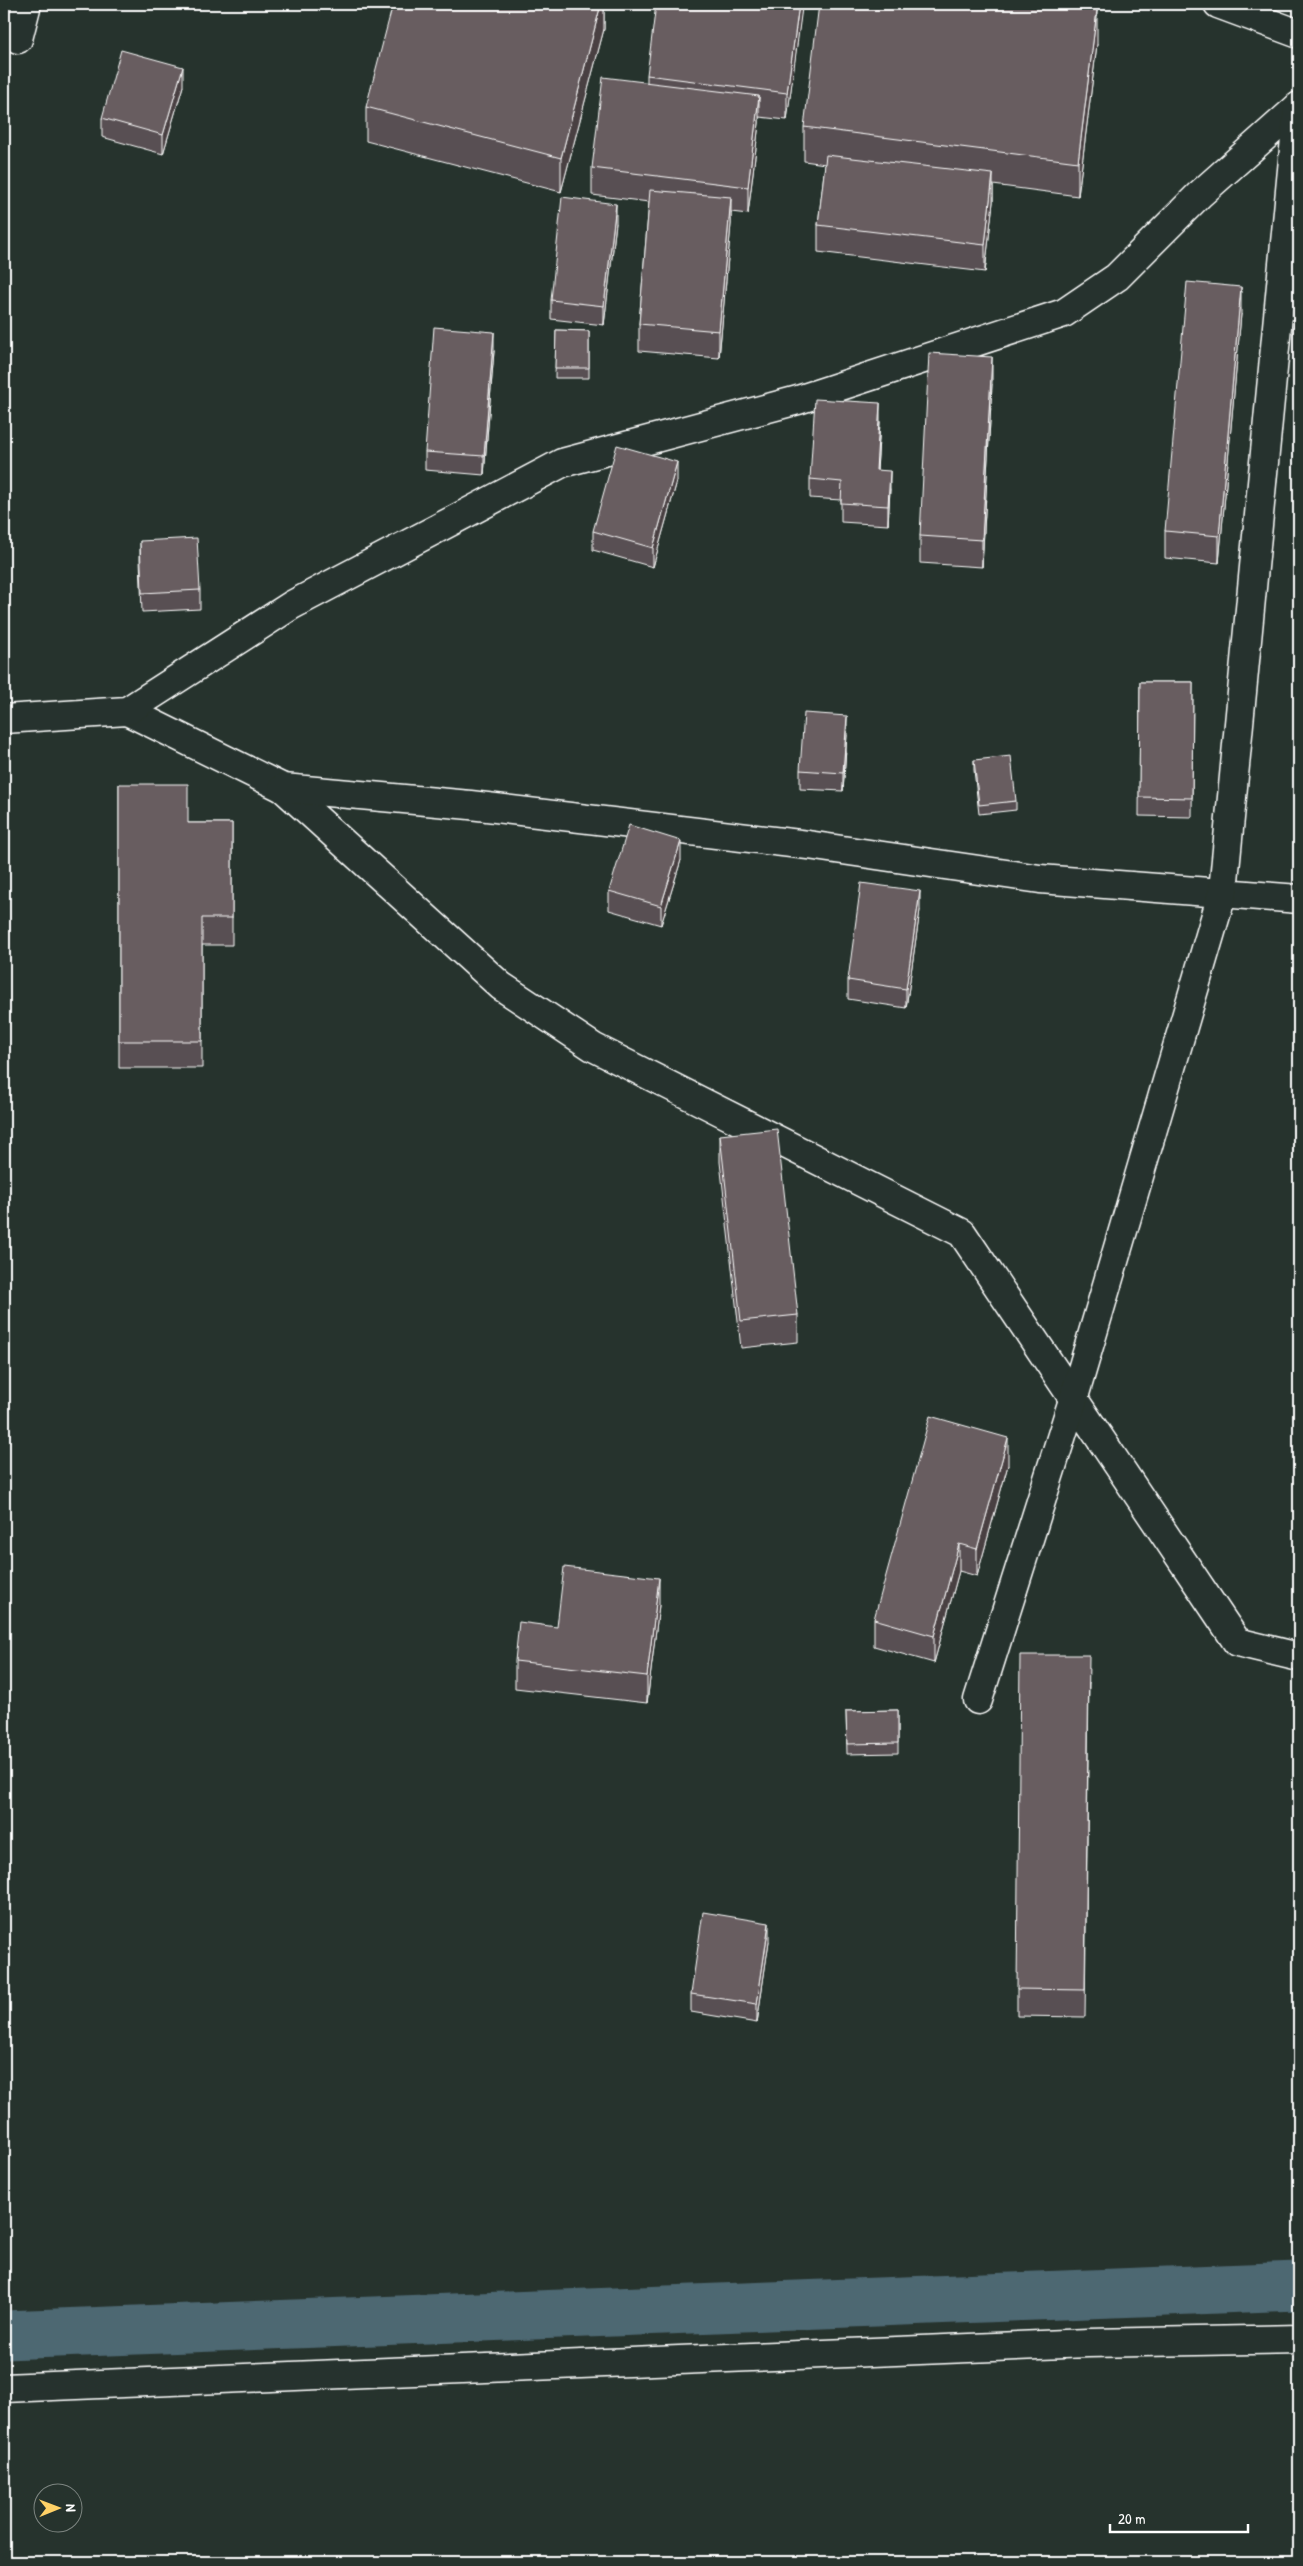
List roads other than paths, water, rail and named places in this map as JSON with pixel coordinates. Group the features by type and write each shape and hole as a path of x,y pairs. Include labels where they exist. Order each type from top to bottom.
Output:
{"street":[{"path":"18,39 27,4"},
{"path":"1218,4 1299,34"},
{"path":"4,719 127,711 292,604 562,463 798,400 1064,313 1117,277 1199,196 1299,107"},
{"path":"978,1700 1074,1397 1223,891 1299,107"},
{"path":"127,711 283,788 501,986 593,1047 962,1233 1237,1642 1299,1657"},
{"path":"283,788 470,805 799,844 1040,879 1299,898"},
{"path":"4,2388 1068,2344 1299,2339"}],"waterway":[{"path":"4,2335 1299,2286"}]}
